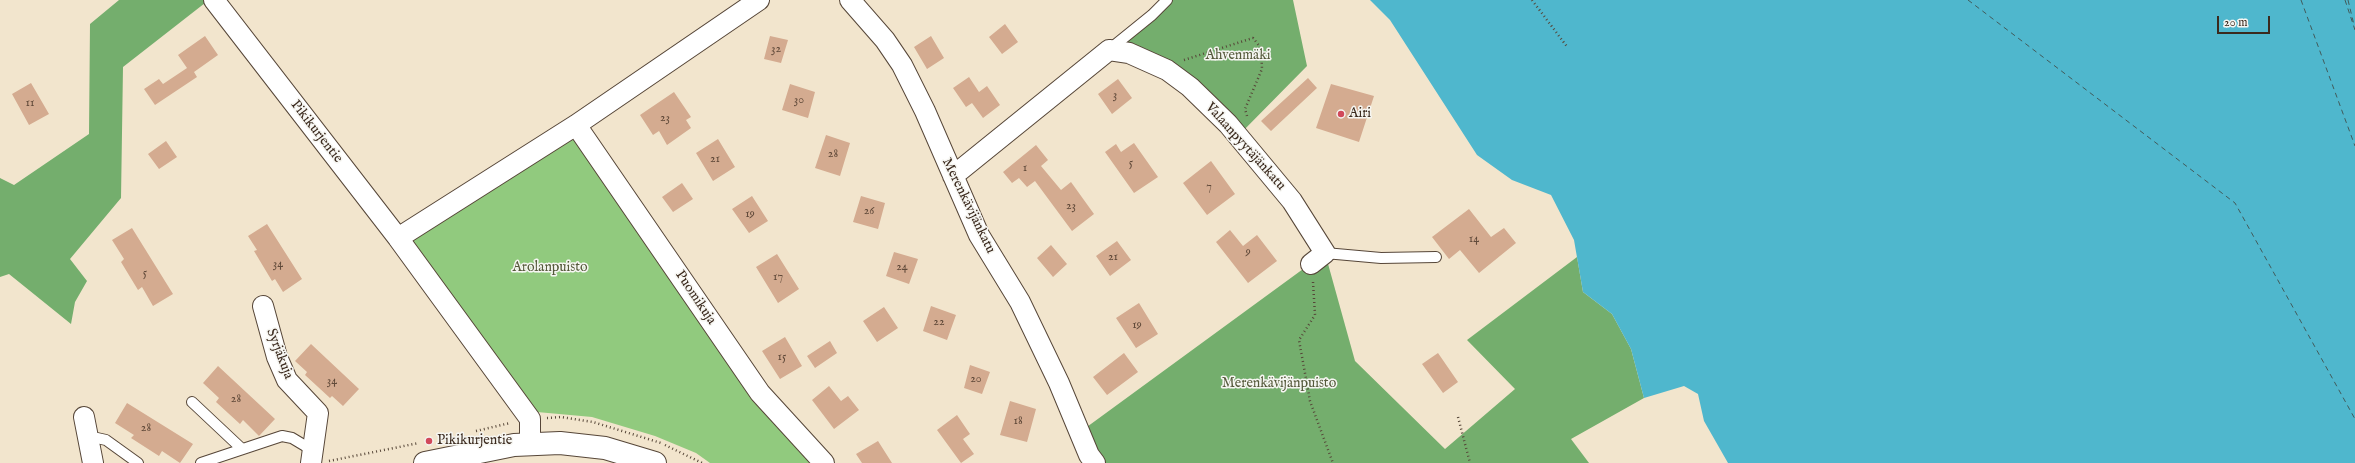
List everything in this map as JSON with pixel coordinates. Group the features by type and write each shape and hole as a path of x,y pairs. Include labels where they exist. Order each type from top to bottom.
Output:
{"street":[{"name":"Pikikurjentie","path":"214,0 398,238 530,419 530,444"},
{"path":"398,238 576,125 758,0"},
{"name":"Merenkävijänkatu","path":"850,0 885,40 902,65 925,111 979,235 1020,302 1059,383 1089,455 1095,463"},
{"path":"953,176 1109,50"},
{"name":"Valaanpyytäjänkatu","path":"1109,50 1129,53 1158,65 1190,87 1228,124 1292,201 1318,258"},
{"name":"Puomikuja","path":"576,125 760,393 824,463"},
{"name":"Syrjäkuja","path":"263,306 277,357 287,380 318,413 311,457"},
{"path":"84,417 93,463"},
{"path":"425,463 514,445 560,443 605,448 655,463"}],"lane":[{"path":"1109,50 1152,15 1167,0"},
{"path":"1318,258 1436,257"},
{"path":"192,402 242,450"},
{"path":"200,463 282,436 292,438 311,457"},
{"path":"88,439 97,438 106,440 138,463"}],"path":[{"path":"1532,0 1568,48"},
{"path":"1158,65 1190,58 1253,38 1261,48 1262,69 1245,109 1249,123"},
{"path":"1318,258 1315,315 1300,340 1310,401 1333,463"},
{"path":"1458,417 1470,463"}],"green space":[{"path":"119,0 203,0 205,3 123,67 121,198 70,259 87,281 75,302 71,324 9,274 0,277 0,178 14,185 89,134 90,24"},
{"name":"Ahvenmäki","path":"1167,0 1293,0 1307,66 1238,136 1190,87 1109,50"},
{"name":"Arolanpuisto","path":"576,137 817,463 710,463 696,453 655,436 592,417 537,412 414,246 414,238"},
{"name":"Merenkävijänpuisto","path":"1325,253 1355,361 1445,449 1515,389 1467,340 1577,257 1583,292 1612,314 1631,349 1644,398 1571,439 1589,463 1095,463 1080,432"}],"water":[{"path":"1370,0 2355,0 2355,463 1728,463 1704,421 1698,394 1684,386 1644,398 1631,349 1612,314 1583,292 1574,240 1551,195 1512,180 1477,155 1390,20"}],"building":[{"path":"1005,24 1018,42 1002,54 989,37"},
{"path":"205,36 218,55 194,72 197,77 155,105 144,89 159,79 163,84 187,68 178,55"},
{"path":"770,36 788,40 781,63 764,59"},
{"path":"931,36 944,58 927,69 914,47"},
{"path":"969,77 979,92 987,86 1000,105 983,118 972,103 966,107 953,88"},
{"path":"1308,78 1317,88 1271,131 1261,121"},
{"path":"1118,79 1132,98 1112,114 1098,94"},
{"path":"31,83 49,114 29,125 12,94"},
{"path":"790,84 815,92 808,118 782,110"},
{"path":"1331,84 1374,96 1359,142 1316,128"},
{"path":"674,92 691,117 686,120 691,128 667,145 659,131 653,135 640,115"},
{"path":"826,135 850,143 840,176 815,168"},
{"path":"718,139 735,167 713,181 696,153"},
{"path":"166,141 177,157 159,169 148,154"},
{"path":"1134,143 1158,177 1134,193 1105,152 1116,144 1121,152"},
{"path":"1036,145 1048,160 1041,166 1061,190 1071,182 1094,214 1072,231 1035,181 1027,187 1019,178 1012,183 1003,172"},
{"path":"1211,161 1235,194 1207,215 1183,183"},
{"path":"682,183 693,199 673,212 662,197"},
{"path":"752,196 768,221 749,233 732,209"},
{"path":"861,196 885,203 878,229 853,222"},
{"path":"1469,209 1491,237 1504,228 1516,243 1479,273 1460,250 1449,259 1432,237"},
{"path":"267,224 302,279 283,292 275,279 272,281 254,251 257,250 248,236"},
{"path":"132,228 173,294 153,306 142,287 138,290 121,262 124,259 112,240"},
{"path":"1230,230 1243,246 1257,235 1277,261 1248,283 1216,242"},
{"path":"1117,241 1131,260 1110,276 1096,256"},
{"path":"1051,245 1067,264 1053,277 1037,258"},
{"path":"894,252 918,259 909,284 886,276"},
{"path":"777,254 799,289 778,303 756,267"},
{"path":"1139,303 1158,334 1136,348 1116,318"},
{"path":"931,306 956,315 947,340 923,331"},
{"path":"884,307 898,328 877,342 863,321"},
{"path":"785,337 802,366 780,379 762,351"},
{"path":"830,341 837,353 815,368 807,356"},
{"path":"311,344 359,389 343,406 332,396 330,398 305,375 307,372 295,361"},
{"path":"1124,353 1138,372 1107,395 1093,377"},
{"path":"1438,353 1458,382 1443,393 1422,364"},
{"path":"970,365 990,372 982,394 964,388"},
{"path":"218,366 275,419 259,436 243,420 240,424 216,402 219,398 203,383"},
{"path":"829,386 841,401 848,396 859,410 834,429 812,400"},
{"path":"1010,401 1036,409 1027,442 1000,435"},
{"path":"127,403 193,444 180,463 162,451 159,456 131,438 134,435 115,423"},
{"path":"957,415 970,434 963,439 974,454 961,463 937,430"},
{"path":"878,441 892,463 862,463 856,454"}],"ferry route":[{"path":"1968,0 2235,203 2355,419"},
{"path":"2301,0 2355,146"},
{"path":"2345,0 2355,30"},
{"path":"2348,0 2354,25"}],"place":[{"name":"Airi","path":"1341,114"},
{"name":"Pikikurjentie","path":"429,441"}]}
